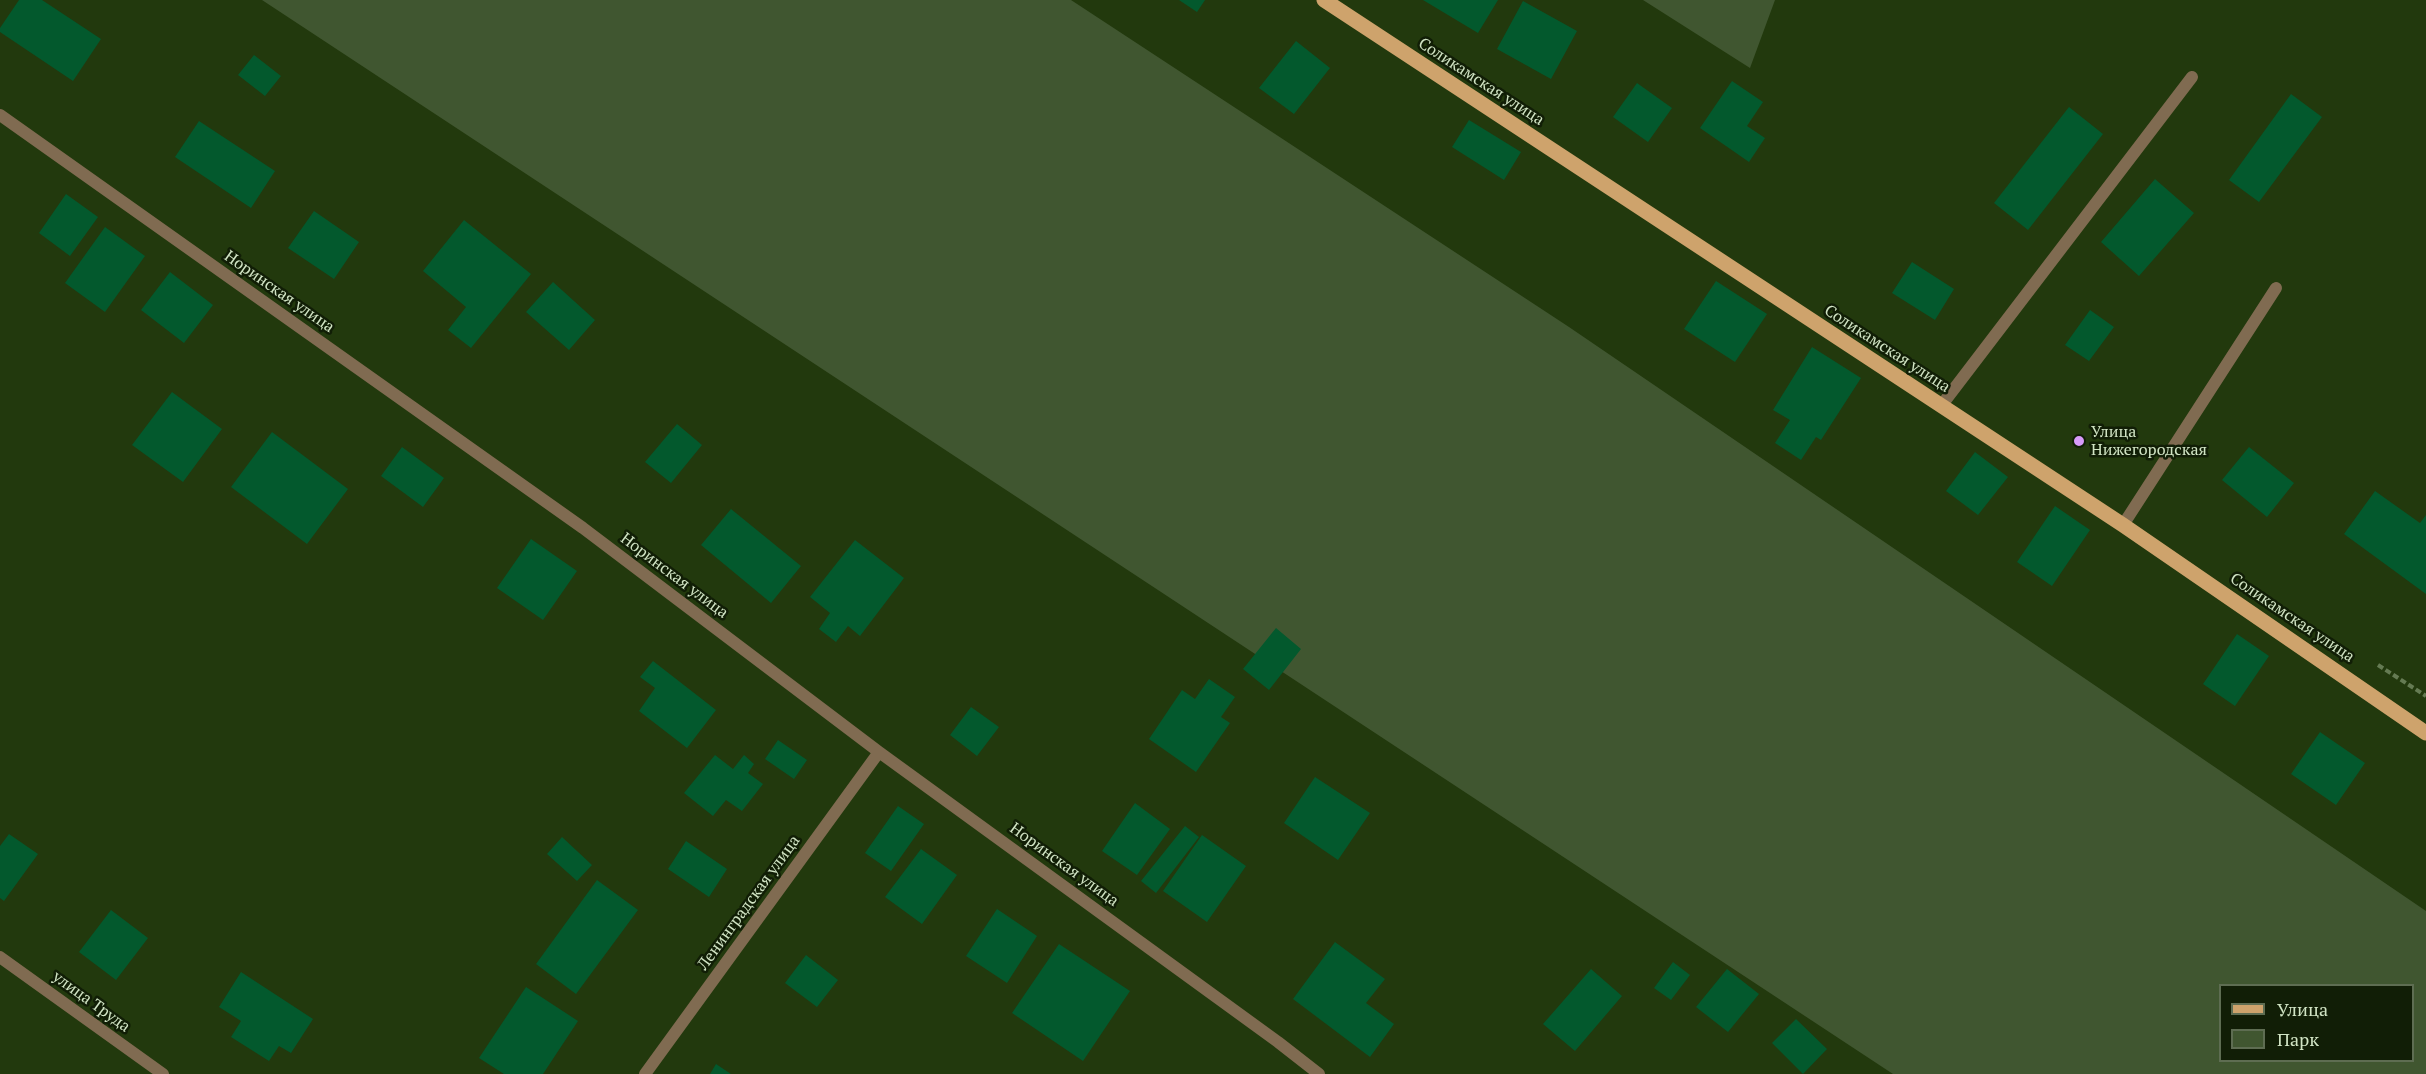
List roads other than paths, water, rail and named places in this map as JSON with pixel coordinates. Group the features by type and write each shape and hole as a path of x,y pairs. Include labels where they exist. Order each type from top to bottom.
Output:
{"main road":[{"name":"Соликамская улица","path":"1324,0 2122,525 2426,733"}],"street":[{"path":"1941,406 2192,77"},
{"name":"Норинская улица","path":"0,115 583,528 879,752 1320,1074"},
{"path":"2122,525 2276,288"},
{"name":"Ленинградская улица","path":"645,1074 879,752"},
{"name":"улица Труда","path":"0,957 163,1074"}],"place":[{"name":"Улица Нижегородская","path":"2079,441"}]}
